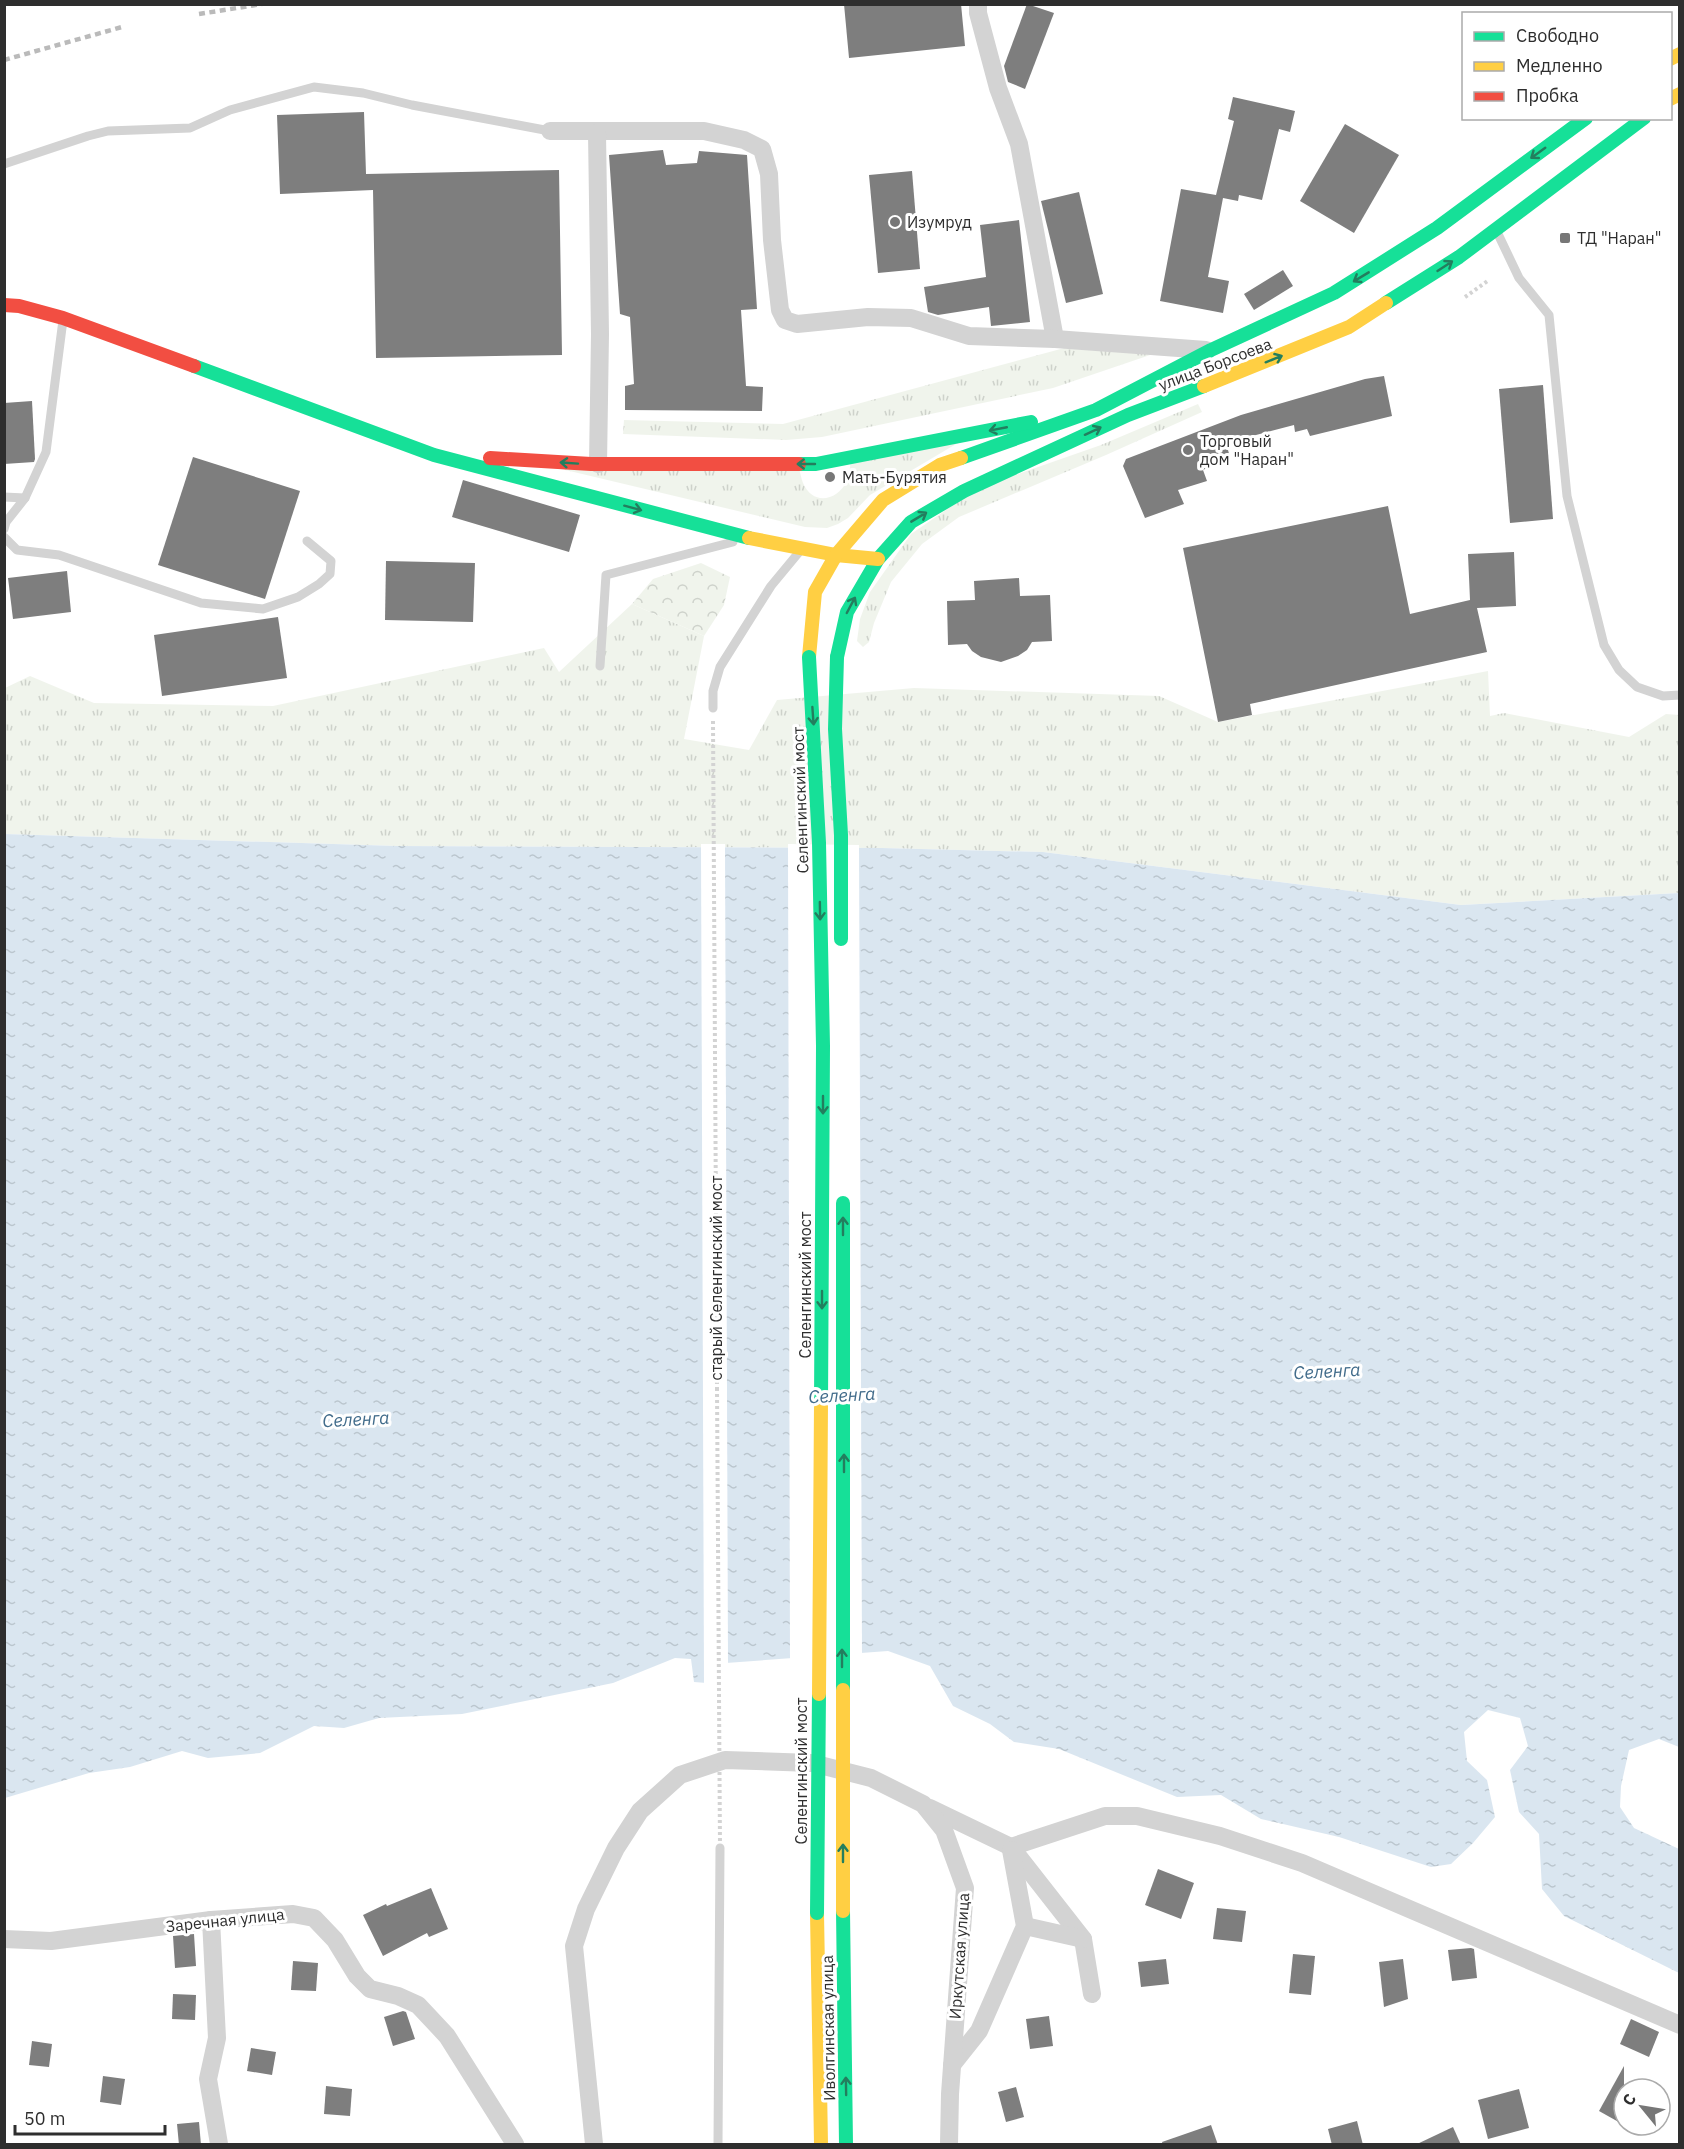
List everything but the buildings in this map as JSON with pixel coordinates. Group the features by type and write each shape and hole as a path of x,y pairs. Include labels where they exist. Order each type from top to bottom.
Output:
{"main road":[{"name":"улица Борсоева","path":"809,657 815,592 836,555 883,500 940,465 1096,410 1211,350 1334,293 1437,228 1583,120"},
{"name":"улица Борсоева","path":"841,954 841,835 835,729 837,657 847,612 878,559 911,522 964,491 1128,415 1254,367 1349,327 1459,257 1641,120"},
{"path":"4,305 19,306 63,318 434,455 747,538 836,555 878,559"},
{"path":"434,455 598,464 816,464 1096,410"},
{"path":"802,549 811,566 815,592"},
{"name":"Селенгинский мост","path":"809,657 819,843 823,1046 817,1913"},
{"name":"Иволгинская улица","path":"843,1194 843,1911 846,2145"},
{"name":"Иволгинская улица","path":"817,1913 821,2145"}],"street":[{"path":"978,4 978,13 998,88 1019,144 1055,339"},
{"path":"550,131 597,133 704,131 744,140 762,149 769,174 772,240 780,310 785,320 797,324 868,317 911,318 969,336 1055,339 1211,350"},
{"path":"597,133 600,334 598,464"},
{"name":"Иркутская улица","path":"594,2145 574,1946 586,1909 616,1848 640,1811 680,1775 725,1760 812,1763 871,1778 923,1804 944,1830 965,1888 952,2065 949,2145"},
{"path":"923,1804 1011,1847 1083,1939 1092,1994"},
{"path":"1011,1847 1105,1816 1137,1816 1220,1836 1302,1863 1680,2025"},
{"path":"952,2065 979,2031 1025,1926 1011,1847"},
{"name":"Заречная улица","path":"4,1939 51,1941 211,1920 293,1914 314,1918 335,1940 357,1976 370,1989 398,1996 418,2005 447,2036 515,2145"},
{"path":"211,1920 217,2038 208,2079 219,2145"},
{"path":"1025,1926 1083,1939"}],"lane":[{"path":"4,164 108,131 190,128 230,110 314,87 363,93 412,105 550,131"},
{"path":"1495,229 1519,278 1549,315 1567,496 1604,645 1620,670 1638,687 1663,696 1680,695"},
{"path":"4,529 6,522 25,498 46,452 63,318"},
{"path":"4,497 25,498"},
{"path":"4,537 16,550 59,555 201,603 262,609 298,597 330,574 331,561 307,541"},
{"path":"600,666 606,575 747,538"},
{"path":"712,708 713,691 720,667 771,586 802,549"},
{"path":"718,2145 720,1848"}],"path":[{"path":"1465,297 1489,280"},
{"name":"старый Селенгинский мост","path":"712,708 720,1848"}],"green space":[{"path":"1094,340 1156,353 1053,388 822,437 786,440 623,434 624,420 783,424"},
{"path":"1198,404 1202,412 959,517 922,544 891,582 874,623 869,642 863,647 857,641 860,619 870,592 911,534 978,488 1101,445"},
{"path":"978,431 870,495 848,518 827,528 805,527 557,468 798,465 807,490 819,498 825,498 843,488 847,481 851,457"},
{"path":"701,563 730,577 724,605 704,636 632,604 653,579"},
{"path":"632,604 704,636 684,739 749,750 777,700 914,688 1159,696 1218,722 1488,671 1490,716 1504,713 1629,737 1666,714 1679,715 1679,893 1461,905 1043,852 882,848 397,846 5,834 5,688 30,676 94,703 273,706 544,648 559,672"}],"water":[{"name":"Селенга","path":"5,834 397,846 882,848 1043,852 1461,905 1679,893 1679,1747 1659,1739 1629,1750 1621,1786 1620,1807 1634,1828 1679,1849 1679,1973 1564,1916 1542,1889 1539,1834 1519,1812 1510,1770 1528,1746 1520,1718 1488,1710 1464,1732 1467,1761 1487,1780 1495,1817 1451,1864 1431,1867 1339,1837 1261,1819 1221,1795 1177,1797 1059,1749 1014,1742 990,1724 953,1706 930,1666 888,1651 726,1663 719,1684 694,1682 691,1659 675,1658 613,1683 462,1714 379,1718 344,1728 314,1726 260,1753 208,1758 182,1751 130,1767 89,1773 5,1798"}],"pier":[{"path":"701,844 725,844 728,1666 722,1685 719,1687 704,1686"},
{"path":"788,844 859,845 862,1657 790,1662"}],"railway":[{"path":"199,14 262,4"},
{"path":"4,60 122,27"}],"traffic: fast":[{"path":"961,458 1096,410 1211,350 1334,293 1437,228 1583,120"},
{"path":"1386,303 1459,257 1641,120"},
{"path":"194,366 434,455 749,538"},
{"path":"837,657 847,612 878,559 911,522 964,491 1128,415 1204,386"},
{"path":"799,464 816,464 1031,422"},
{"path":"809,657 819,843 823,1046 821,1404"},
{"path":"837,657 835,729 841,835 841,939"},
{"path":"843,1203 843,1690"},
{"path":"817,1913 819,1694"},
{"path":"843,1911 846,2144"}],"traffic: slow":[{"path":"1672,58 1680,54"},
{"path":"1672,98 1680,94"},
{"path":"1204,386 1349,327 1386,303"},
{"path":"809,657 815,592 836,555 883,500 940,465 961,458"},
{"path":"749,538 836,555 878,559"},
{"path":"819,1694 821,1404"},
{"path":"843,1690 843,1911"},
{"path":"817,1913 821,2144"}],"traffic: jam":[{"path":"4,305 19,306 63,318 194,366"},
{"path":"490,458 591,464 799,464"}],"place":[{"name":"Изумруд","path":"895,222"},
{"name":"ТД \"Наран\"","path":"1565,238"},
{"name":"Торговый дом \"Наран\"","path":"1188,450"},
{"name":"Мать-Бурятия","path":"830,477"}]}
